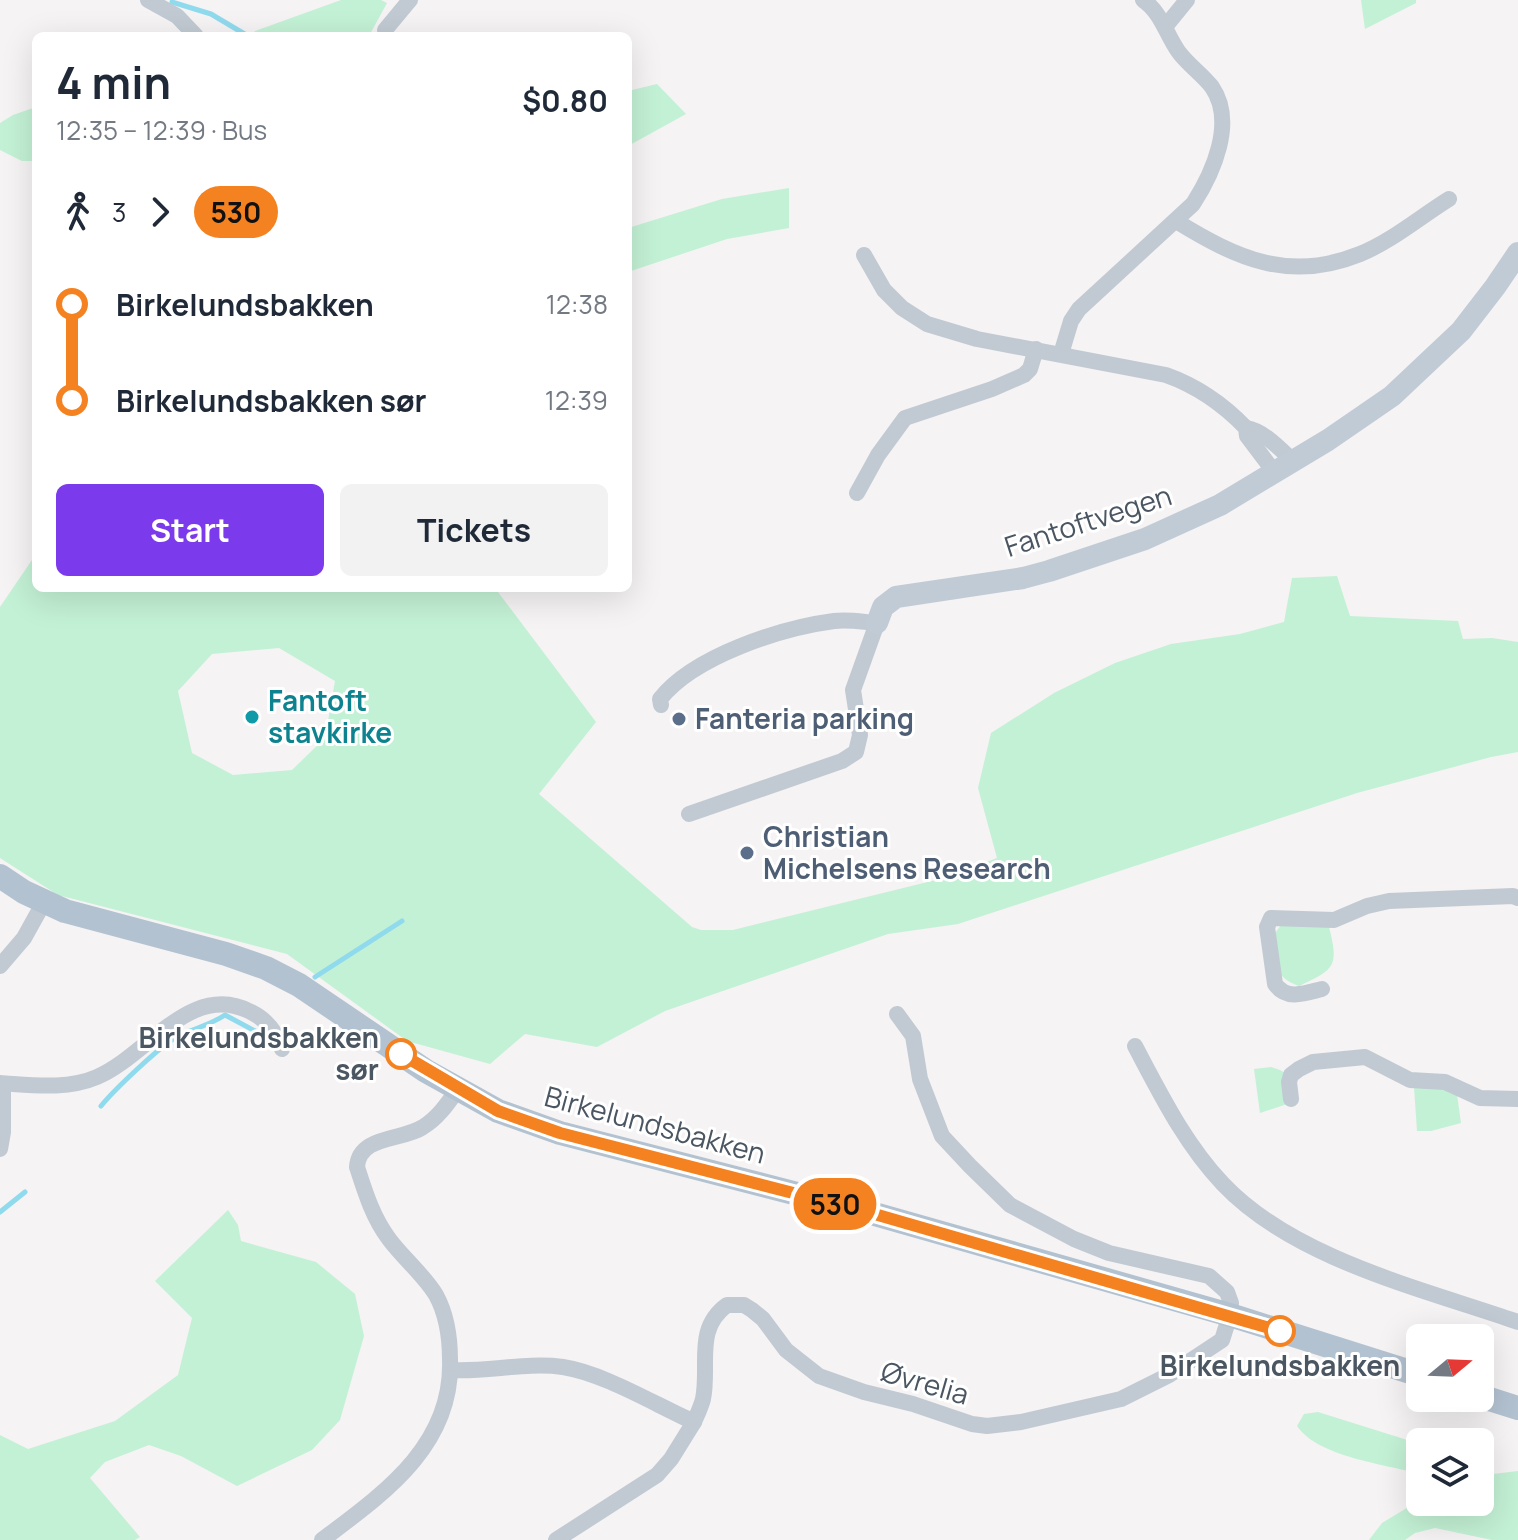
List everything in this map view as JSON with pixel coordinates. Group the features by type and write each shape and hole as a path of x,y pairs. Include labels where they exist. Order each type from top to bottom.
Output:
{"main road":[{"name":"Birkelundsbakken","path":"0,876 44,902 87,919 205,948 266,968 299,985 426,1071 458,1089 498,1111 560,1133 871,1213 1230,1315 1406,1371"},
{"path":"1494,1400 1518,1408"}],"street":[{"path":"148,0 177,16 192,32"},
{"path":"385,30 410,0"},
{"path":"1061,354 1071,321 1079,309 1193,204 1202,189 1221,138 1222,123 1213,89 1176,49 1165,27 1143,0"},
{"path":"1165,27 1187,0"},
{"path":"1176,221 1219,247 1276,267 1303,267 1361,253 1449,199"},
{"name":"Fantoftvegen","path":"689,814 842,761 856,752 860,735 853,690 883,607 896,597 1023,578 1100,555 1206,513 1284,467 1392,396 1471,318 1518,253"},
{"path":"864,255 884,290 913,317 948,332 1180,380 1208,396 1246,428 1262,435 1284,467"},
{"path":"857,493 878,455 905,418 1024,375 1030,369 1036,349"},
{"path":"661,705 660,699 671,686 729,649 836,621 877,623"},
{"path":"1322,989 1298,994 1280,991 1275,984 1267,927 1271,918 1334,920 1367,906 1389,901 1518,898"},
{"path":"0,966 24,938 44,902"},
{"path":"0,1149 3,1132 1,1084 60,1087 94,1079 127,1061 177,1019 208,1006 241,1007 255,1014 270,1026 282,1049"},
{"path":"897,1014 913,1036 920,1079 942,1136 1010,1205 1074,1239 1109,1253 1209,1276 1227,1292 1231,1303 1230,1315"},
{"path":"1135,1046 1174,1121 1223,1185 1262,1220 1354,1265 1518,1322"},
{"path":"1291,1099 1289,1082 1291,1075 1299,1069 1313,1062 1365,1057 1410,1080 1445,1082 1480,1098 1518,1099"},
{"path":"322,1540 388,1490 423,1452 441,1416 451,1370 446,1316 435,1293 377,1222 357,1167 357,1158 367,1147 423,1127 436,1117 458,1089"},
{"name":"Øvrelia","path":"694,1422 703,1400 706,1332 710,1321 727,1305 744,1305 752,1310 763,1319 786,1350 819,1376 864,1392 987,1426 1003,1426 1107,1403 1143,1389 1217,1345 1222,1340 1230,1315"},
{"path":"451,1370 532,1366 581,1370 694,1422 657,1475 556,1540"}],"green space":[{"path":"341,0 381,0 387,3 371,32 255,31"},
{"path":"1361,0 1416,0 1416,3 1365,29"},
{"path":"657,84 686,114 632,144 632,90"},
{"path":"32,108 32,161 22,161 0,150 0,123"},
{"path":"789,188 789,228 727,239 632,271 632,227 722,199"},
{"path":"32,560 32,592 498,592 596,722 539,794 692,927 701,930 733,930 948,877 997,858 978,788 991,733 1054,693 1115,663 1171,644 1240,634 1284,622 1292,578 1337,576 1350,616 1458,621 1463,639 1492,638 1518,642 1518,752 1357,793 958,924 888,934 665,1011 597,1047 525,1034 490,1064 407,1041 287,954 58,895 0,858 0,607","holes":["279,648 335,681 325,738 292,770 233,775 192,753 178,691 212,654"]},
{"path":"1284,921 1329,927 1334,951 1331,965 1299,986 1280,974 1270,940"},
{"path":"1271,1067 1291,1078 1299,1100 1260,1113 1254,1069"},
{"path":"1436,1084 1457,1094 1461,1123 1431,1131 1417,1131 1414,1087"},
{"path":"228,1210 238,1225 241,1241 316,1262 355,1294 364,1336 340,1420 312,1450 237,1486 181,1456 149,1445 105,1462 90,1478 140,1537 135,1540 0,1540 0,1435 28,1449 115,1421 178,1375 192,1318 155,1281"},
{"path":"1318,1412 1406,1440 1406,1471 1353,1458 1320,1445 1297,1426 1304,1414"},
{"path":"1518,1471 1518,1540 1492,1540 1435,1528 1415,1533 1405,1540 1369,1540 1382,1523 1406,1508 1406,1516 1494,1516 1494,1474"}],"waterway":[{"path":"172,2 211,14 241,32"},
{"path":"315,977 402,921"},
{"path":"101,1106 162,1047 180,1035 225,1015 272,1040"},
{"path":"0,1212 25,1192"}],"bus line":[{"name":"530","path":"401,1054 498,1111 560,1133 871,1213 1280,1331"}],"place":[{"name":"Fantoft stavkirke","path":"252,717"},
{"name":"Fanteria parking","path":"679,719"},
{"name":"Christian Michelsens Research","path":"747,853"},
{"name":"Birkelundsbakken sør","path":"401,1054"},
{"name":"Birkelundsbakken","path":"1280,1331"}]}
